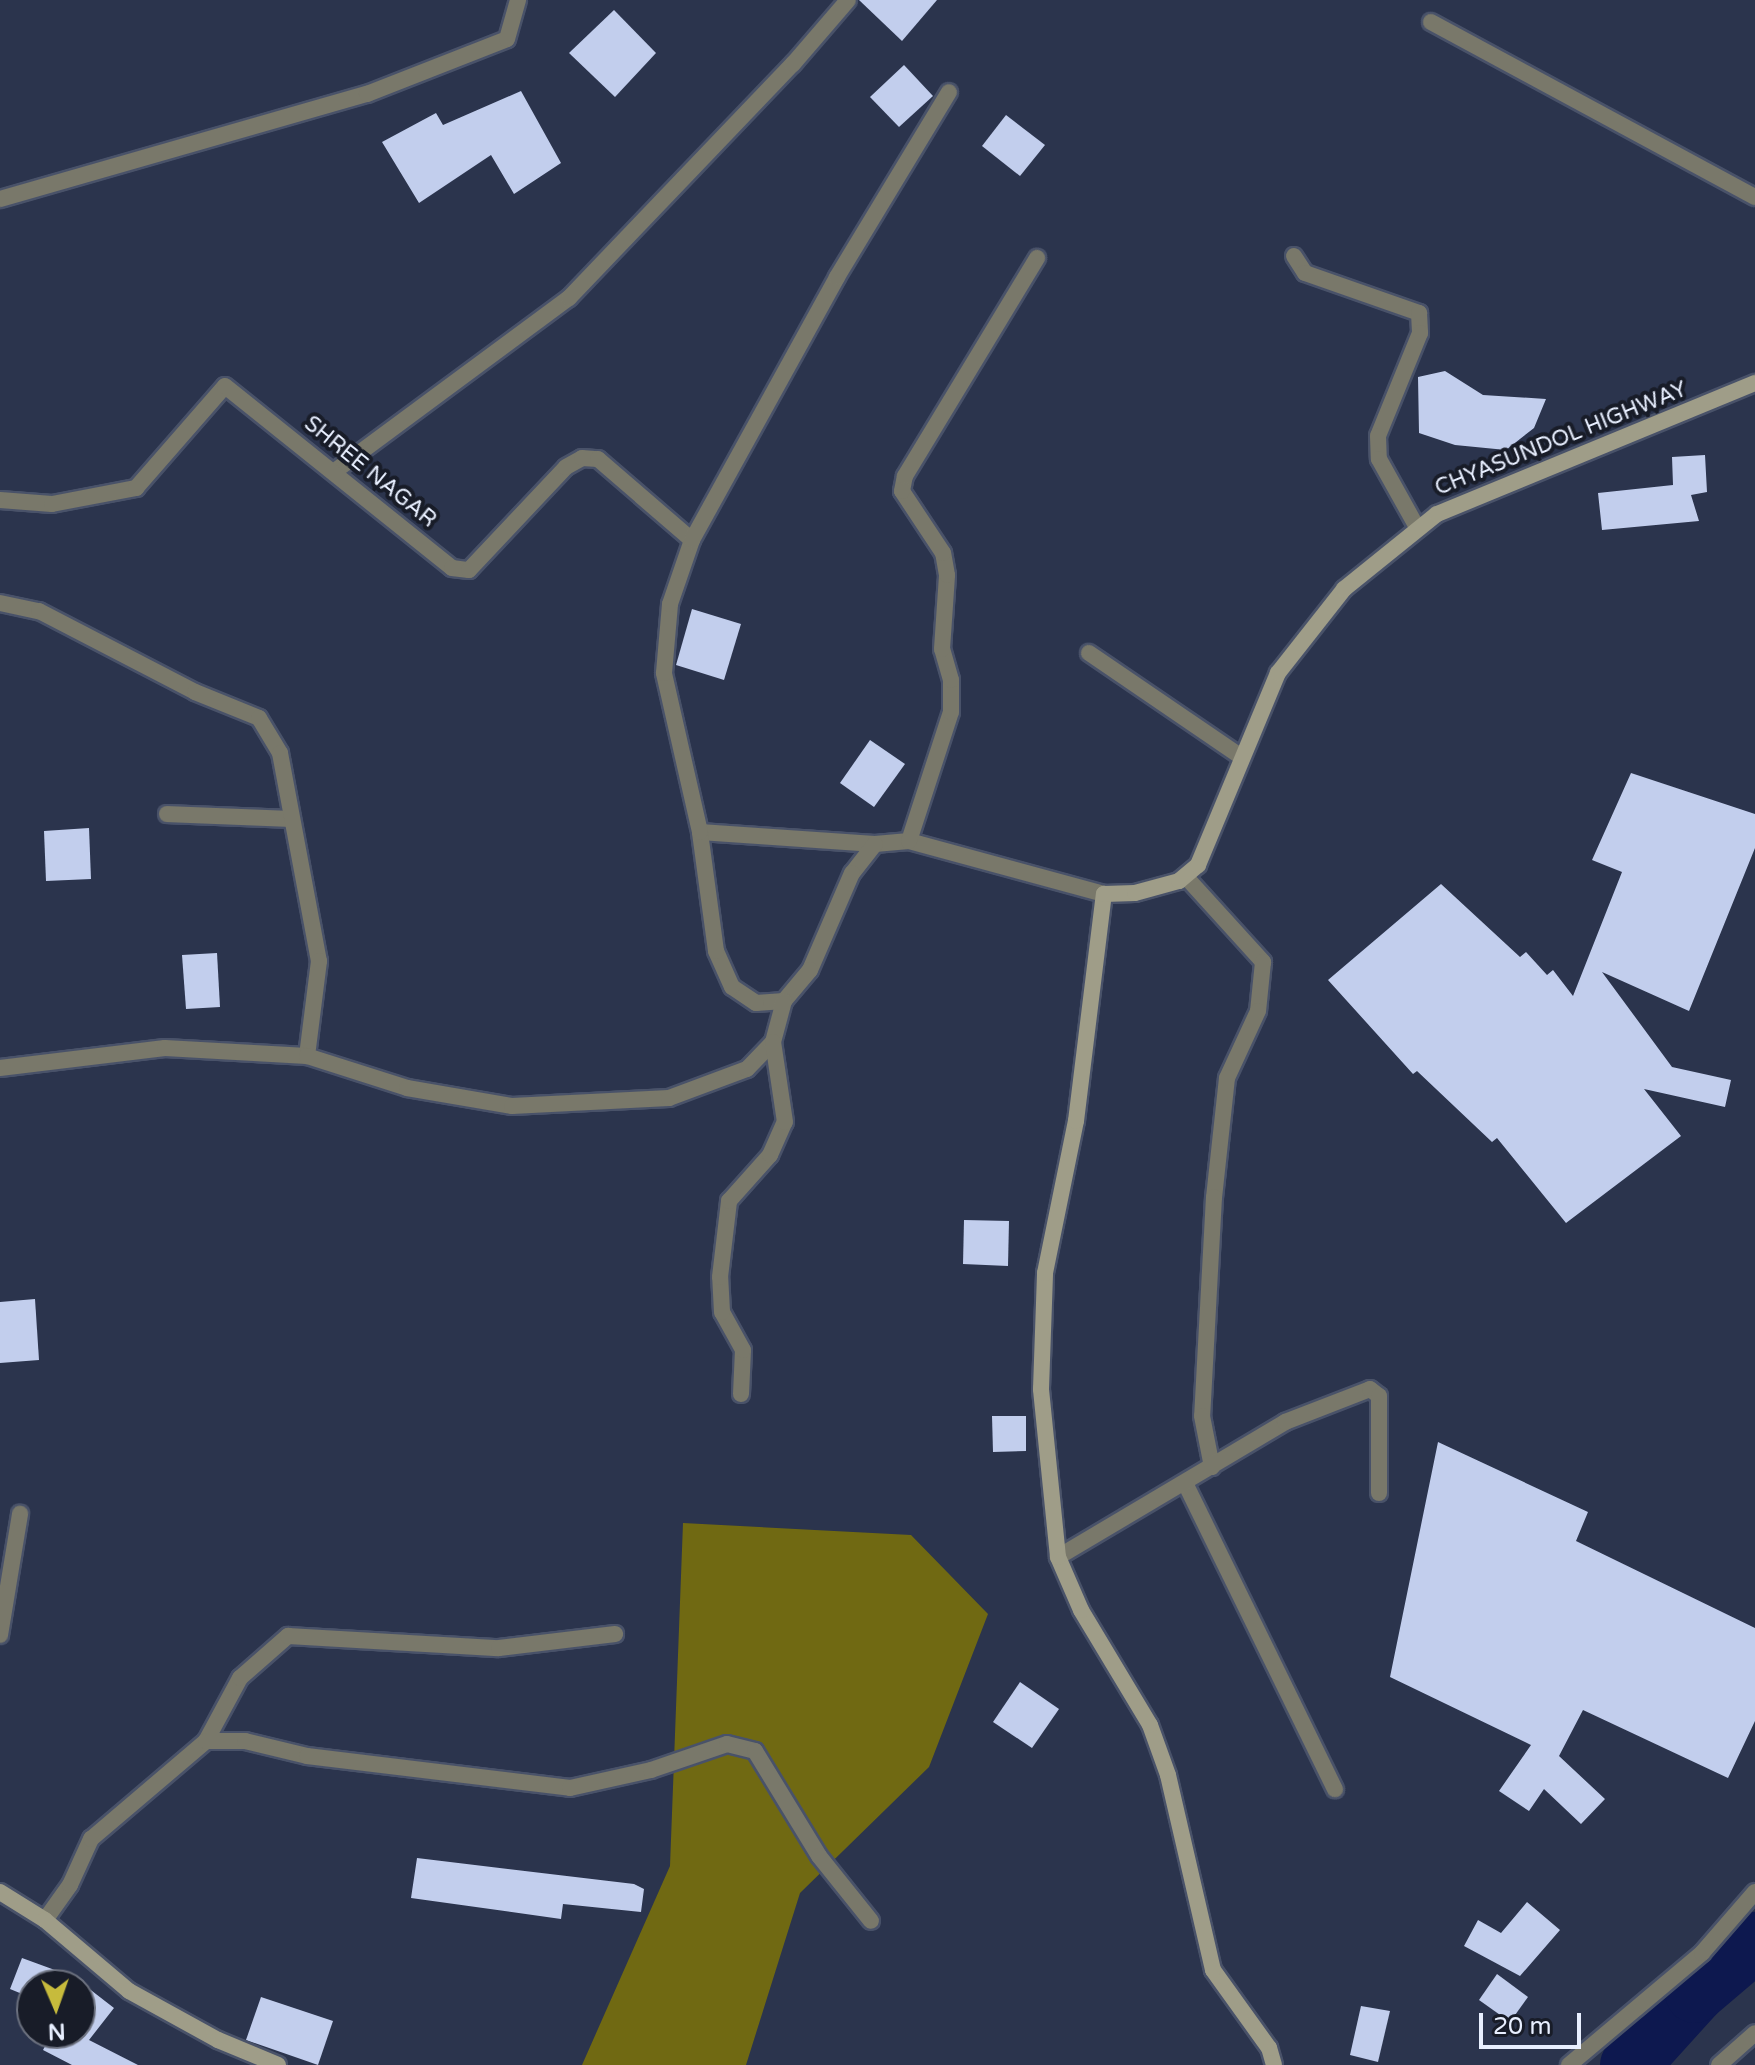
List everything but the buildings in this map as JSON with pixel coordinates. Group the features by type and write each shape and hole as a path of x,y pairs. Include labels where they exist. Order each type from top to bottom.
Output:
{"street":[{"path":"0,199 367,94 507,39 518,0"},
{"path":"335,471 569,298 793,64 848,0"},
{"path":"1431,22 1755,197"},
{"path":"784,1001 756,1003 732,987 716,951 700,832 664,673 670,604 692,540 837,277 949,92"},
{"path":"1294,256 1305,273 1419,313 1420,333 1378,436 1379,459 1418,529"},
{"path":"909,841 951,712 951,680 942,649 947,575 943,553 902,491 905,476 1037,258"},
{"name":"CHYASUNDOL HIGHWAY","path":"1186,877 1198,865 1220,818 1240,756 1278,673 1344,589 1437,514 1755,383"},
{"name":"SHREE NAGAR","path":"0,500 52,504 136,488 225,386 335,471 452,568 469,570 566,467 582,458 598,459 692,540"},
{"path":"0,603 39,611 195,692 259,718 280,753 319,961 307,1056"},
{"path":"1089,653 1240,756"},
{"path":"167,814 290,819"},
{"path":"700,832 875,844 909,841 1104,894 1135,893 1186,877 1263,962 1258,1011 1227,1078 1214,1197 1202,1416 1212,1467"},
{"path":"741,1394 743,1350 722,1312 720,1277 729,1201 770,1155 785,1122 773,1042 784,1001 810,970 852,873 875,844"},
{"path":"1104,894 1076,1121 1045,1273 1041,1389 1058,1557 1081,1610 1150,1725 1168,1775 1213,1970 1269,2048 1274,2065"},
{"path":"0,1068 165,1048 307,1056 407,1088 512,1106 669,1098 747,1069 773,1042"},
{"path":"1058,1557 1285,1422 1370,1389 1379,1396 1379,1493"},
{"path":"1185,1483 1335,1789"},
{"path":"0,1635 20,1514"},
{"path":"45,1920 70,1885 91,1839 206,1741 240,1678 288,1636 499,1648 615,1634"},
{"path":"206,1741 245,1741 307,1756 570,1788 727,1744 755,1751 819,1856 871,1921"},
{"path":"0,1892 45,1920 129,1991 218,2040 278,2065"},
{"path":"1569,2065 1702,1953 1755,1892"},
{"path":"1719,2065 1755,2033"}],"shaded area":[{"path":"683,1523 911,1535 988,1614 929,1767 800,1893 746,2065 582,2065 670,1866"}],"waterway":[{"path":"1630,2065 1695,1993 1755,1942"}]}
